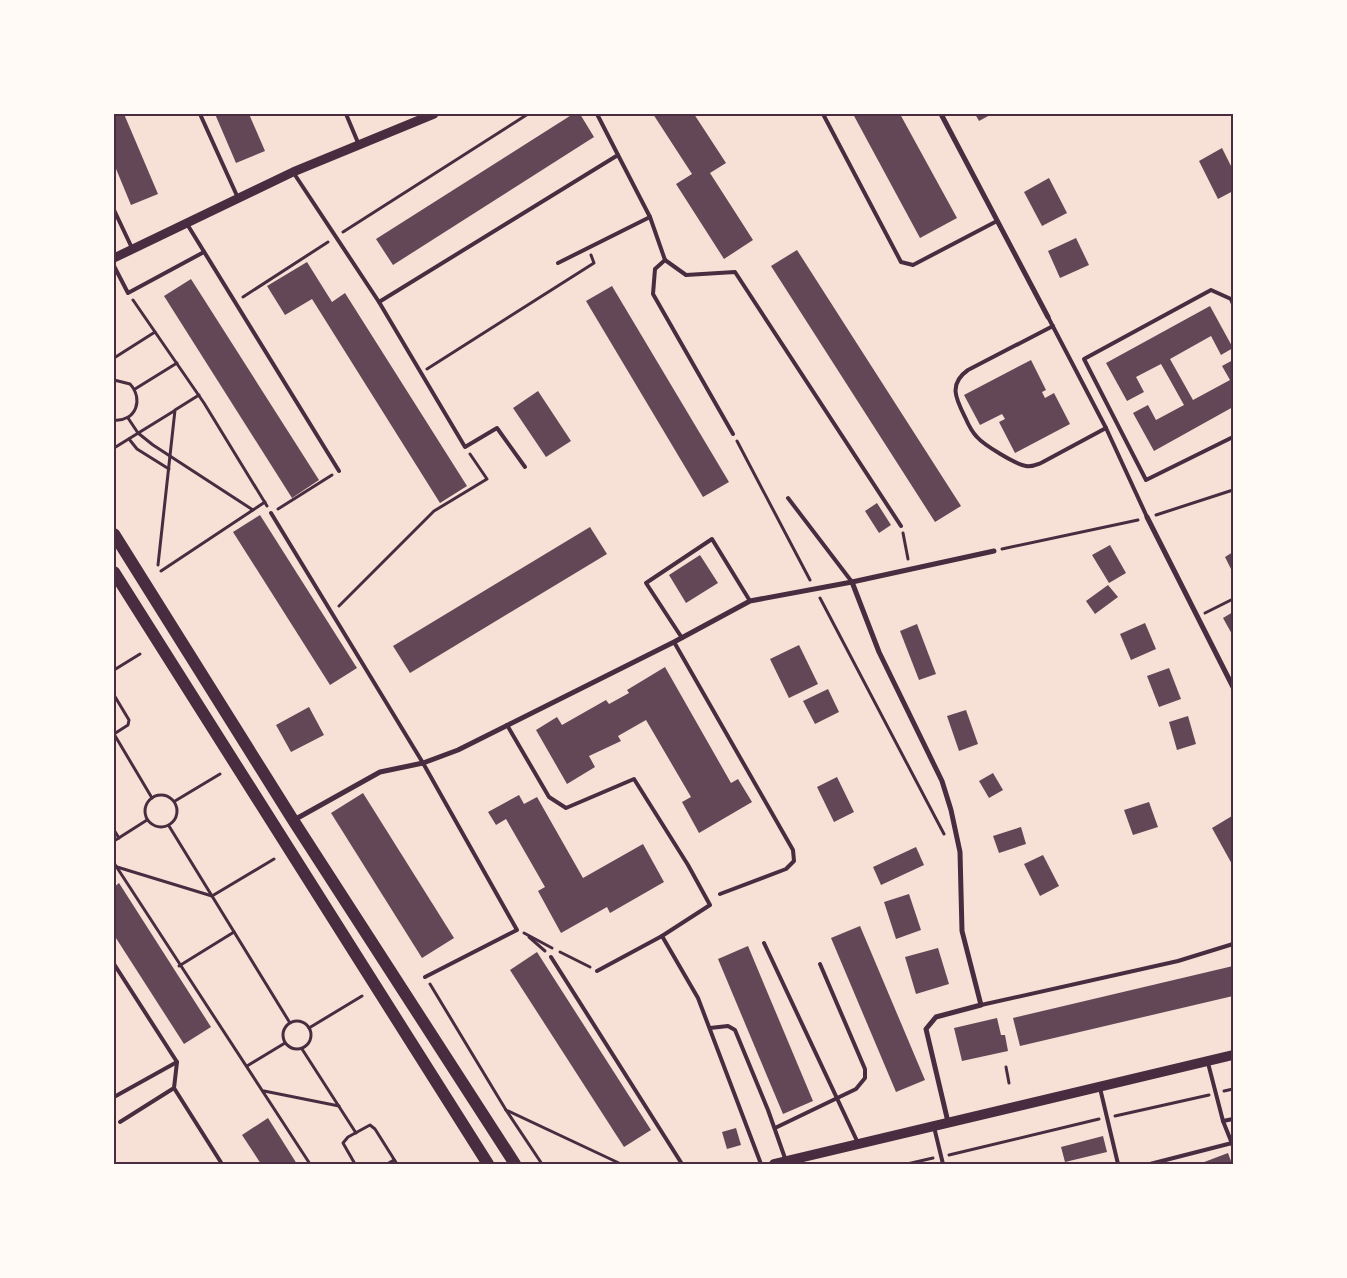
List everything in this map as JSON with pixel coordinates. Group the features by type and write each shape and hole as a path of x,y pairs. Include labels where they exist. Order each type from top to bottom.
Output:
{"main road":[{"path":"114,534 293,820 515,1164"},
{"path":"114,572 488,1164"},
{"path":"774,1164 1233,1055"}],"street":[{"path":"114,258 293,172 434,114"},
{"path":"942,114 1048,316"},
{"path":"1147,518 1233,688"},
{"path":"293,820 380,772 423,763 458,750 682,638 750,601 852,582 994,551"},
{"path":"852,582 879,652 938,773 949,802 960,852 962,931 981,1006 936,1017 926,1029 948,1122"}],"lane":[{"path":"200,114 238,198"},
{"path":"346,114 359,145"},
{"path":"597,114 650,217 665,260 686,275 735,272 901,526"},
{"path":"823,114 896,256 905,264 913,265 997,221"},
{"path":"379,302 618,155"},
{"path":"293,172 379,302 423,372 466,447 497,428 525,468"},
{"path":"114,210 132,249"},
{"path":"558,263 650,217"},
{"path":"186,222 339,471"},
{"path":"114,266 128,293 204,252"},
{"path":"665,260 655,269 652,294 733,434"},
{"path":"1233,304 1231,300 1211,290 1084,359 1146,480 1233,437"},
{"path":"1048,316 1106,428 1147,518"},
{"path":"1053,326 968,370 959,378 955,386 955,395 971,430 986,444 1021,465 1029,467 1041,463 1106,428"},
{"path":"788,498 852,582"},
{"path":"271,513 333,612 423,763 517,930 425,977"},
{"path":"682,638 646,584 712,539 750,601"},
{"path":"674,642 793,850 794,861 786,869 720,894"},
{"path":"507,725 549,797 566,808 634,779 688,865 710,905 662,936 597,971"},
{"path":"662,936 689,979 710,1028 761,1164"},
{"path":"764,943 858,1143"},
{"path":"981,1006 1178,961 1233,944"},
{"path":"551,956 682,1164"},
{"path":"114,964 177,1062 174,1088 222,1164"},
{"path":"774,1128 860,1086 866,1073 820,964"},
{"path":"710,1028 725,1026 733,1028 786,1161"},
{"path":"1150,1164 1232,1144 1208,1061"},
{"path":"114,1097 177,1062"},
{"path":"1100,1086 1118,1164"},
{"path":"120,1122 174,1088"},
{"path":"1224,1121 1233,1119"},
{"path":"934,1125 943,1164"}],"path":[{"path":"235,302 528,114"},
{"path":"423,372 594,262 587,247"},
{"path":"128,293 199,395 271,513 339,471"},
{"path":"114,358 155,332"},
{"path":"135,389 177,363"},
{"path":"114,380 124,380 135,389 138,402 136,409 128,418 114,420"},
{"path":"114,448 199,395"},
{"path":"158,565 175,410"},
{"path":"128,418 138,433 170,457 253,510"},
{"path":"733,434 948,841"},
{"path":"129,439 137,449 169,470"},
{"path":"333,612 434,511 486,479 466,447"},
{"path":"994,551 1147,518 1233,490"},
{"path":"162,571 264,502"},
{"path":"901,526 910,569"},
{"path":"1196,618 1233,599"},
{"path":"114,670 140,654"},
{"path":"114,695 129,720 128,725 114,734 152,798"},
{"path":"175,801 220,774"},
{"path":"166,795 175,801 178,812 174,822 169,826 159,827 148,820 145,808 152,798 166,795"},
{"path":"114,842 148,820"},
{"path":"169,826 290,1023"},
{"path":"114,830 119,838"},
{"path":"115,865 212,896 274,859"},
{"path":"115,865 179,966 247,1066 310,1164"},
{"path":"179,966 234,932"},
{"path":"525,934 551,956"},
{"path":"425,977 506,1110 542,1164"},
{"path":"309,1028 362,996"},
{"path":"300,1021 309,1028 311,1040 302,1049 292,1049 285,1043 283,1034 290,1023 300,1021"},
{"path":"247,1066 285,1043"},
{"path":"302,1049 356,1133"},
{"path":"1006,1067 1009,1083"},
{"path":"907,1164 1233,1089"},
{"path":"263,1091 338,1106"},
{"path":"506,1110 621,1164"},
{"path":"355,1164 343,1143 367,1126 373,1127 397,1164"},
{"path":"387,1164 394,1160"}],"building":[{"path":"114,114 124,114 158,194 131,205 114,164"},
{"path":"215,114 249,114 265,151 236,163"},
{"path":"573,114 580,114 594,137 393,265 376,239"},
{"path":"653,114 694,114 726,163 710,173 753,240 724,259 676,184 692,174"},
{"path":"853,114 900,114 957,218 920,238"},
{"path":"975,114 992,114 979,121"},
{"path":"1222,148 1233,170 1233,191 1218,199 1199,161"},
{"path":"1049,178 1067,213 1042,226 1024,192"},
{"path":"1076,238 1089,265 1060,278 1048,251"},
{"path":"797,250 961,506 935,522 771,266"},
{"path":"307,262 332,302 345,293 467,486 440,503 312,299 285,315 267,286"},
{"path":"191,279 319,480 292,498 164,296"},
{"path":"612,286 729,482 703,497 586,301"},
{"path":"1210,306 1233,348 1221,355 1211,336 1170,359 1193,400 1230,380 1222,366 1233,360 1233,407 1154,451 1133,413 1148,405 1156,420 1184,405 1161,364 1136,377 1144,392 1127,401 1106,363"},
{"path":"1031,360 1046,390 1042,392 1045,398 1054,393 1070,424 1015,453 999,422 1005,419 1002,414 980,425 964,395"},
{"path":"538,391 571,441 546,457 513,408"},
{"path":"877,503 891,525 879,533 865,511"},
{"path":"260,515 357,668 330,685 233,532"},
{"path":"590,527 607,554 410,673 393,646"},
{"path":"1110,545 1126,573 1109,583 1092,555"},
{"path":"1233,552 1233,573 1225,557"},
{"path":"700,555 718,583 686,603 669,575"},
{"path":"1108,585 1118,597 1095,614 1086,601"},
{"path":"1233,612 1233,636 1223,618"},
{"path":"1145,623 1156,649 1131,660 1120,634"},
{"path":"917,624 936,674 919,680 900,631"},
{"path":"799,645 818,684 789,698 770,659"},
{"path":"665,667 731,783 738,779 752,802 699,833 682,802 691,797 646,720 618,736 621,741 589,756 595,767 567,784 536,730 557,717 562,725 606,700 609,704 629,693 627,690"},
{"path":"1169,668 1181,699 1159,707 1147,676"},
{"path":"828,689 839,712 815,724 803,701"},
{"path":"309,707 324,735 291,752 276,725"},
{"path":"966,710 978,744 959,751 947,716"},
{"path":"1188,716 1196,744 1177,750 1169,722"},
{"path":"993,773 1003,790 989,798 979,781"},
{"path":"837,777 854,812 834,822 817,787"},
{"path":"363,793 454,938 422,958 331,813"},
{"path":"519,795 524,804 537,797 583,878 643,844 664,882 610,913 607,907 561,933 538,891 545,887 506,819 496,825 488,812"},
{"path":"1149,802 1158,827 1133,835 1124,810"},
{"path":"1232,816 1233,818 1233,866 1212,828"},
{"path":"1021,827 1026,844 999,853 993,836"},
{"path":"916,847 924,865 881,885 873,867"},
{"path":"1043,855 1059,886 1040,896 1024,864"},
{"path":"119,883 211,1027 184,1044 114,935 114,887"},
{"path":"909,894 921,930 896,939 884,902"},
{"path":"860,926 925,1080 896,1092 831,938"},
{"path":"748,946 813,1101 783,1114 718,959"},
{"path":"938,948 949,984 916,994 905,957"},
{"path":"537,952 651,1130 624,1147 510,970"},
{"path":"1233,966 1233,996 1020,1046 1013,1018"},
{"path":"997,1018 1001,1035 1005,1035 1008,1051 962,1061 954,1028"},
{"path":"268,1118 297,1164 261,1164 242,1135"},
{"path":"736,1128 741,1145 727,1149 722,1132"},
{"path":"1103,1136 1107,1152 1065,1162 1061,1147"},
{"path":"1228,1153 1232,1164 1199,1164"}]}
